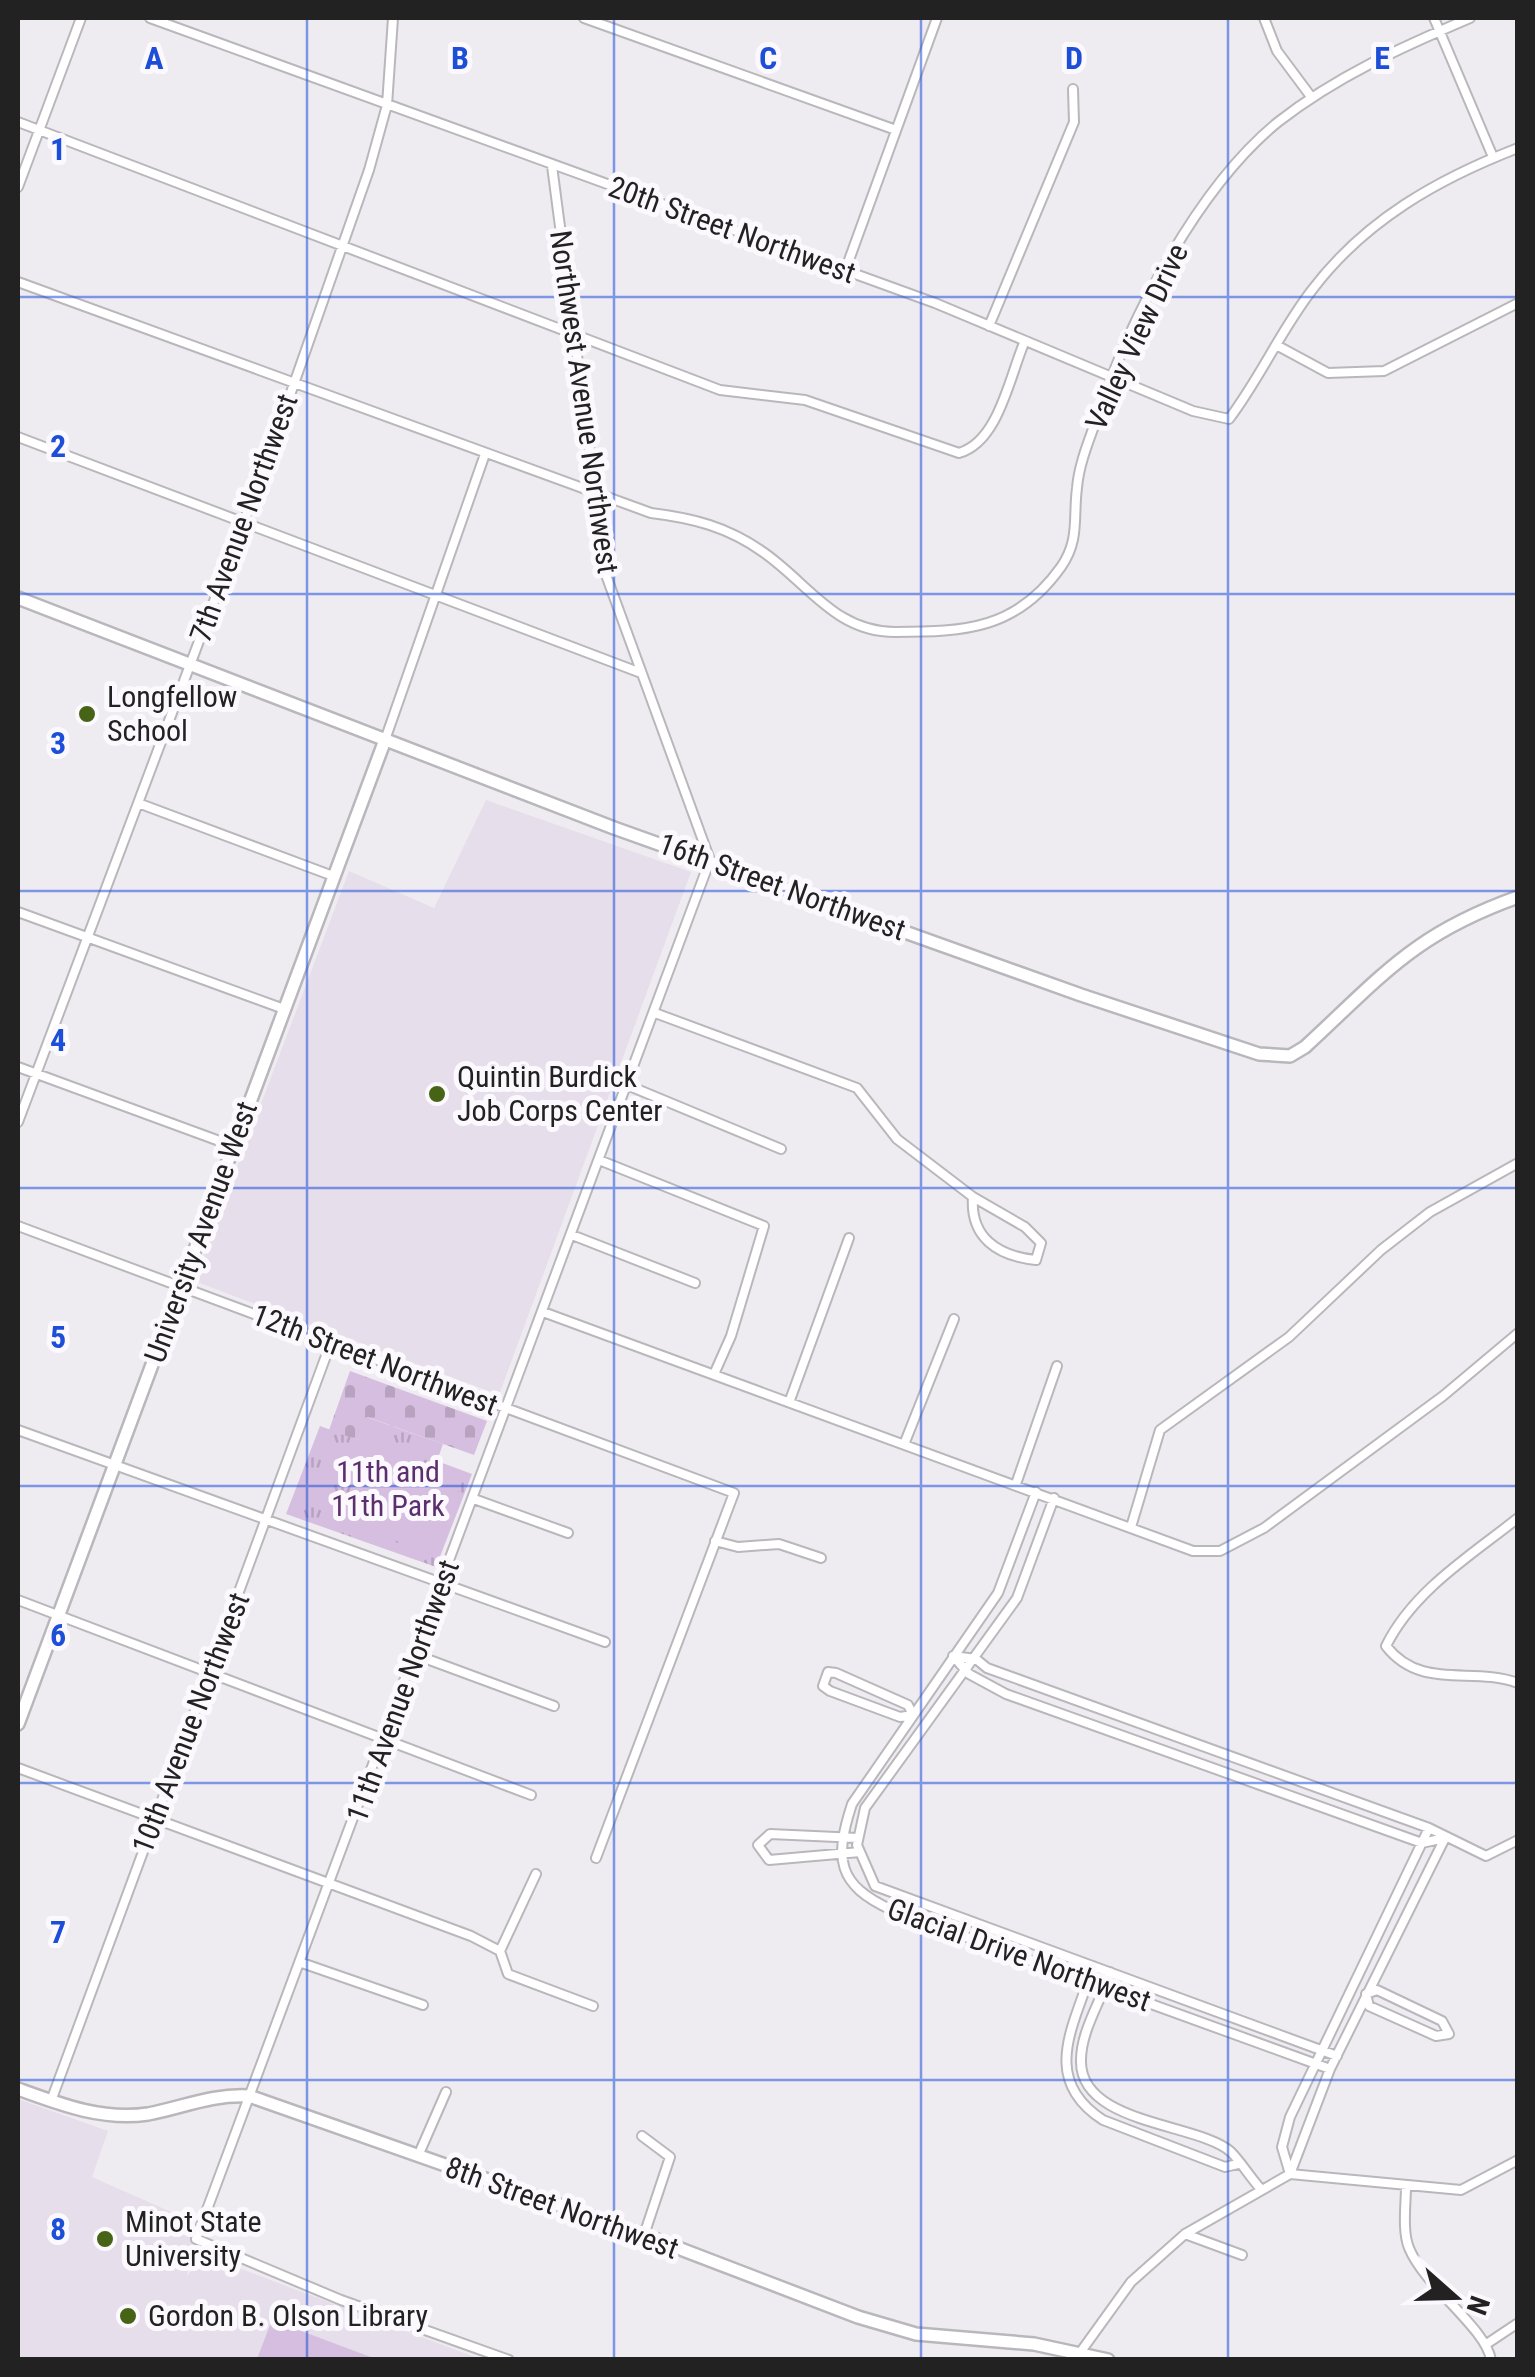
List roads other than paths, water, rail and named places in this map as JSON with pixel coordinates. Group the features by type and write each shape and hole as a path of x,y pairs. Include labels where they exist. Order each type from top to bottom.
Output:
{"street":[{"path":"18,187 81,18"},
{"name":"20th Street Northwest","path":"150,18 846,271 1194,411 1229,419 1278,346"},
{"name":"7th Avenue Northwest","path":"18,1122 192,664 342,246 388,106 393,18"},
{"path":"584,18 896,130"},
{"path":"846,271 937,18"},
{"path":"1264,18 1277,50 1312,98"},
{"path":"1434,18 1493,157"},
{"name":"Valley View Drive","path":"18,282 651,514 702,519 762,552 820,603 864,628 894,632 986,626 1016,614 1061,568 1078,526 1077,487 1112,378 1187,230 1224,179 1276,124 1312,98 1359,68 1470,18"},
{"path":"989,326 1074,122 1074,89"},
{"path":"18,122 720,390 805,400 958,454 976,448 989,431 1024,343"},
{"path":"1518,148 1493,157 1395,209 1352,244 1311,291 1278,346 1328,373 1384,371 1518,303"},
{"name":"Northwest Avenue Northwest","path":"552,166 591,490 606,575 710,860"},
{"path":"18,436 641,673"},
{"path":"385,740 486,454"},
{"name":"16th Street Northwest","path":"18,598 385,740 1080,995 1277,1056 1305,1047 1392,962 1419,943 1462,918 1518,897"},
{"name":"University Avenue West","path":"18,1724 385,740"},
{"path":"138,803 333,876"},
{"name":"11th Avenue Northwest","path":"510,2360 341,2300 196,2240 710,860"},
{"path":"18,912 284,1009"},
{"path":"655,1013 857,1088 897,1139 972,1197 1025,1227 1041,1243 1036,1260 1011,1258 978,1233 972,1219 972,1197"},
{"path":"18,1067 233,1146"},
{"path":"627,1085 781,1149"},
{"path":"599,1160 764,1226 732,1336 715,1372"},
{"path":"1130,1527 1160,1430 1289,1337 1381,1250 1430,1212 1518,1163"},
{"name":"12th Street Northwest","path":"18,1226 734,1493 715,1541"},
{"path":"572,1234 695,1282"},
{"path":"790,1400 849,1238"},
{"path":"544,1312 1193,1551 1220,1552 1264,1528 1443,1396 1518,1333"},
{"path":"905,1442 954,1318"},
{"name":"10th Avenue Northwest","path":"51,2101 268,1522 330,1345"},
{"path":"1016,1484 1058,1366"},
{"path":"18,1430 606,1642"},
{"name":"Glacial Drive Northwest","path":"1036,1492 998,1593 864,1783 842,1836 845,1870 862,1896 1330,2069"},
{"path":"1054,1498 1017,1598 865,1808 858,1838 875,1886 1336,2056"},
{"path":"474,1499 568,1533"},
{"path":"1518,1518 1418,1599 1397,1623 1386,1646 1397,1661 1436,1677 1518,1682"},
{"path":"596,1858 715,1541 738,1547 779,1544 821,1558"},
{"path":"18,1600 531,1795"},
{"path":"416,1655 554,1706"},
{"path":"953,1656 976,1659 987,1668 1429,1828 1486,1856 1518,1840"},
{"path":"953,1656 966,1672 1006,1694 1422,1843 1445,1838"},
{"path":"913,1716 908,1705 836,1673 828,1672 824,1678 824,1686 830,1691 900,1717 913,1716 926,1722"},
{"path":"18,1768 500,1951"},
{"path":"1290,2174 1282,2148 1290,2117 1429,1828"},
{"path":"858,1838 770,1834 758,1845 769,1860 860,1852"},
{"path":"1290,2174 1330,2069 1445,1838"},
{"path":"536,1874 500,1951 508,1974 593,2006"},
{"path":"302,1963 423,2005"},
{"path":"1093,1966 1065,2062 1071,2087 1085,2108 1103,2120 1225,2166 1238,2164"},
{"path":"1110,1972 1082,2046 1080,2065 1086,2080 1110,2105 1230,2151 1260,2188"},
{"path":"1353,1987 1366,1994 1369,2006 1436,2036 1449,2034 1442,2021 1377,1990 1366,1994"},
{"name":"8th Street Northwest","path":"18,2089 51,2101 123,2116 212,2096 248,2096 916,2334 1082,2350 1108,2360"},
{"path":"418,2156 446,2092"},
{"path":"642,2136 670,2157 644,2235"},
{"path":"1082,2350 1131,2282 1185,2234 1290,2174 1461,2190 1518,2160"},
{"path":"1406,2186 1407,2244 1424,2276 1488,2343 1491,2360"},
{"path":"1185,2234 1242,2255"},
{"path":"1488,2343 1518,2323"}],"place":[{"name":"Longfellow School","path":"87,714"},
{"name":"Quintin Burdick Job Corps Center","path":"437,1094"},
{"name":"Minot State University","path":"105,2239"},
{"name":"Gordon B. Olson Library","path":"128,2316"}],"park label":[{"name":"11th and 11th Park","path":"388,1489"}]}
